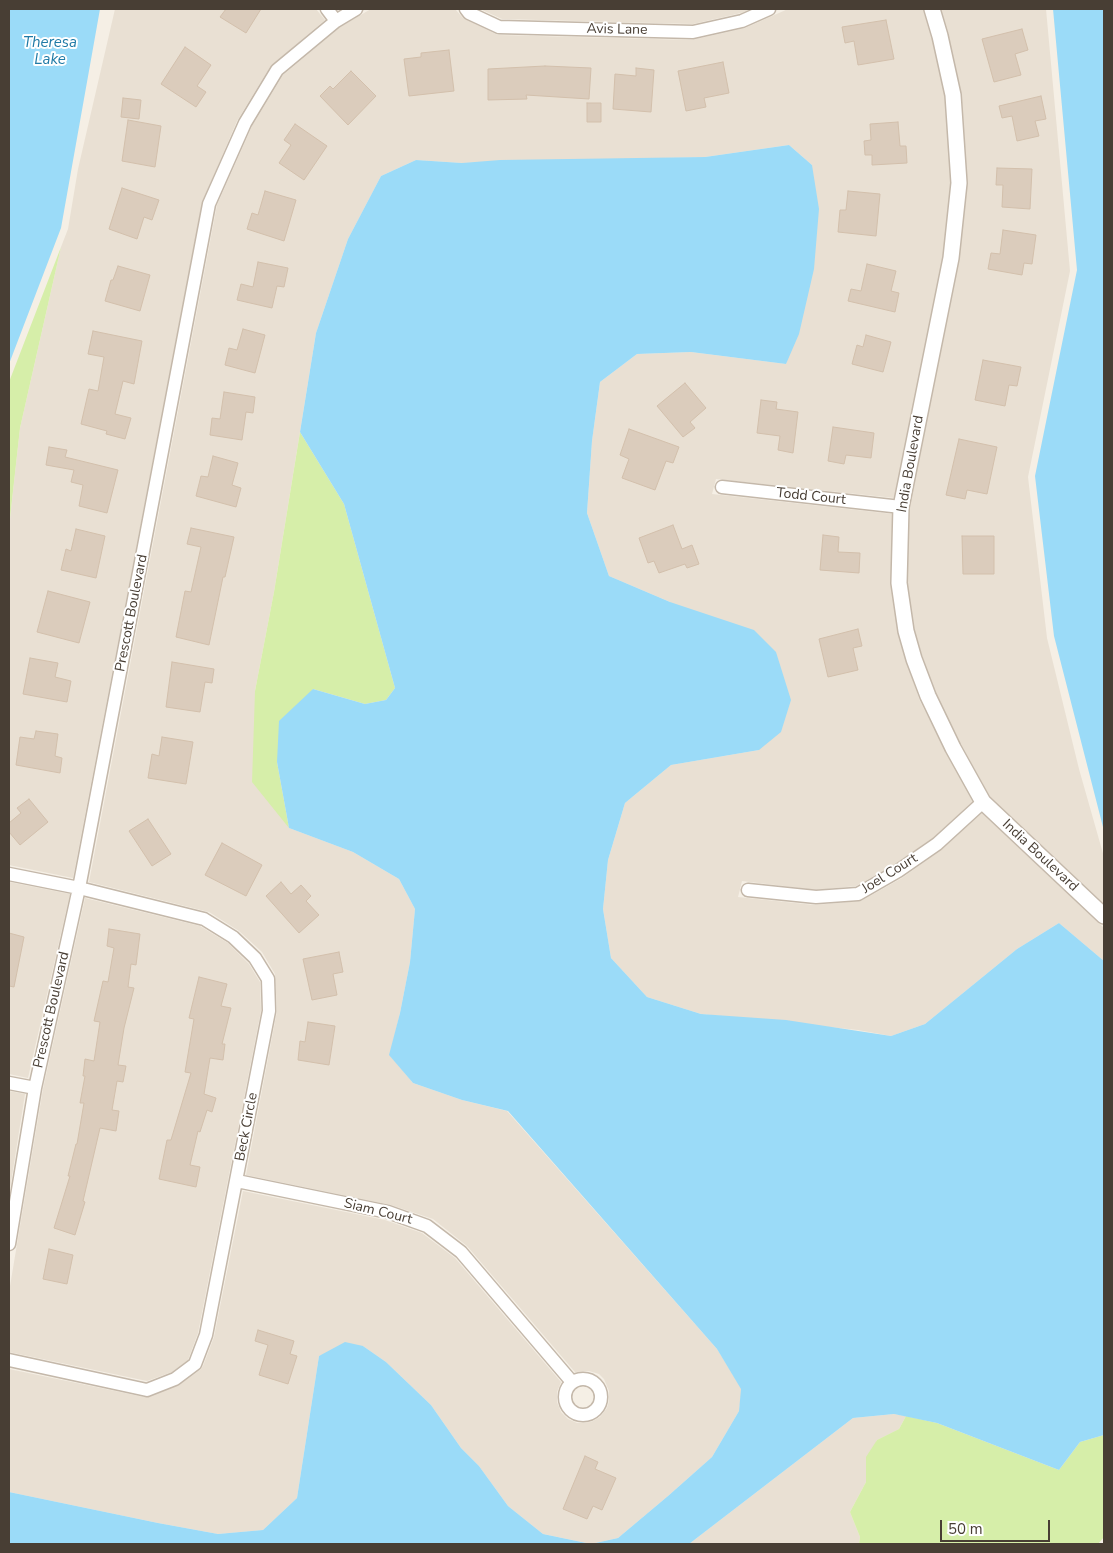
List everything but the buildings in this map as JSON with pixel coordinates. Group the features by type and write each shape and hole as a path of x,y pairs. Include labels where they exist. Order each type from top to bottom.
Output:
{"street":[{"path":"327,9 336,21"},
{"name":"Prescott Boulevard","path":"9,1244 34,1088 79,888 210,204 245,123 277,70 336,21 356,9"},
{"name":"Avis Lane","path":"466,9 469,13 499,27 693,32 742,21 769,9"},
{"name":"India Boulevard","path":"932,9 953,95 960,183 951,258 901,507 899,584 906,631 928,696 953,748 983,802 1104,916"},
{"name":"Todd Court","path":"722,487 901,507"},
{"name":"Joel Court","path":"748,890 816,897 858,894 898,871 937,844 983,802"},
{"name":"Beck Circle","path":"9,874 79,888 204,919 233,937 256,958 268,978 269,1011 206,1335 195,1364 175,1379 147,1390 9,1360"},
{"path":"9,1083 34,1088"},
{"name":"Siam Court","path":"236,1181 388,1212 427,1226 461,1252 572,1382"}],"shaded area":[{"path":"115,9 316,9 325,20 270,67 237,121 202,203 73,878 9,865 9,527 20,428 61,247 68,229 78,169"},
{"path":"371,9 455,9 463,18 498,35 692,40 745,28 788,9 923,9 945,97 951,184 943,257 895,498 716,479 712,494 893,514 891,586 898,633 920,701 973,801 933,838 894,865 856,886 817,890 742,881 738,897 814,905 861,901 902,878 941,850 982,813 1104,928 1104,961 1059,923 1017,949 925,1024 891,1036 858,1030 701,1014 647,997 611,958 603,909 608,860 625,803 671,765 759,750 670,602 609,576 587,513 592,441 600,382 637,354 691,352 786,364 812,165 789,145 705,157 462,163 416,160 381,176 348,239 316,333 274,592 255,691 289,828 353,852 399,879 415,909 410,962 390,1055 413,1083 462,1100 507,1111 717,1349 742,1389 739,1411 712,1457 618,1538 591,1544 543,1534 508,1506 479,1466 461,1448 431,1405 386,1362 363,1346 319,1356 297,1498 263,1530 218,1534 9,1492 9,1369 144,1397 179,1385 200,1370 214,1337 243,1191 385,1220 422,1233 455,1258 561,1382 557,1392 557,1402 561,1412 568,1419 577,1423 591,1422 600,1417 607,1408 609,1401 609,1391 604,1379 599,1374 589,1371 575,1372 467,1246 433,1219 391,1205 246,1175 277,1011 275,974 262,952 239,931 209,912 89,882 217,205 252,126 283,75 340,27"},
{"path":"480,9 751,9 693,24 502,19"},
{"path":"940,9 1046,9 1070,271 1028,477 1047,638 1079,769 1104,857 1104,904 990,797 935,693 914,629 907,582 909,507 959,257 967,181 961,93 948,33"},
{"path":"9,882 70,894 28,1078 9,1074"},
{"path":"85,898 200,926 228,943 249,964 260,982 261,1011 198,1333 188,1360 172,1372 147,1381 9,1352 9,1292 43,1089"},
{"path":"9,1091 25,1094 9,1195"},
{"path":"894,1414 906,1416 899,1429 877,1440 866,1467 866,1482 850,1512 860,1537 859,1544 689,1544 853,1418"}],"green space":[{"path":"61,247 20,428 9,527 9,382"},
{"path":"300,432 344,504 395,688 386,700 365,704 313,689 277,762 289,828 252,782 255,691 274,592"},
{"path":"906,1416 937,1423 1059,1470 1080,1442 1104,1435 1104,1537 1098,1544 859,1544 860,1537 850,1512 866,1482 866,1457 877,1440 899,1429"}],"water":[{"name":"Theresa Lake","path":"9,9 100,9 61,228 9,364"},
{"path":"1053,9 1104,9 1104,831 1054,636 1035,476 1077,270"},
{"path":"789,145 812,165 819,209 814,269 799,334 786,364 691,352 637,354 600,382 592,441 587,513 609,576 670,602 754,630 776,652 791,700 781,732 759,750 671,765 625,803 608,860 603,909 611,958 647,997 701,1014 786,1020 891,1036 925,1024 1017,949 1059,923 1104,961 1104,1435 1080,1442 1059,1470 937,1423 894,1414 853,1418 689,1544 591,1544 618,1538 712,1457 739,1411 741,1389 717,1349 508,1111 462,1100 413,1083 389,1055 410,962 415,909 399,879 353,852 289,828 277,762 279,721 313,689 365,704 386,700 395,688 344,504 300,432 316,333 348,239 381,176 416,160 462,163 500,160 705,157"},
{"path":"345,1342 363,1346 386,1362 431,1405 461,1448 479,1466 508,1506 543,1534 591,1544 9,1544 9,1492 218,1534 263,1530 297,1498 319,1356"}]}
